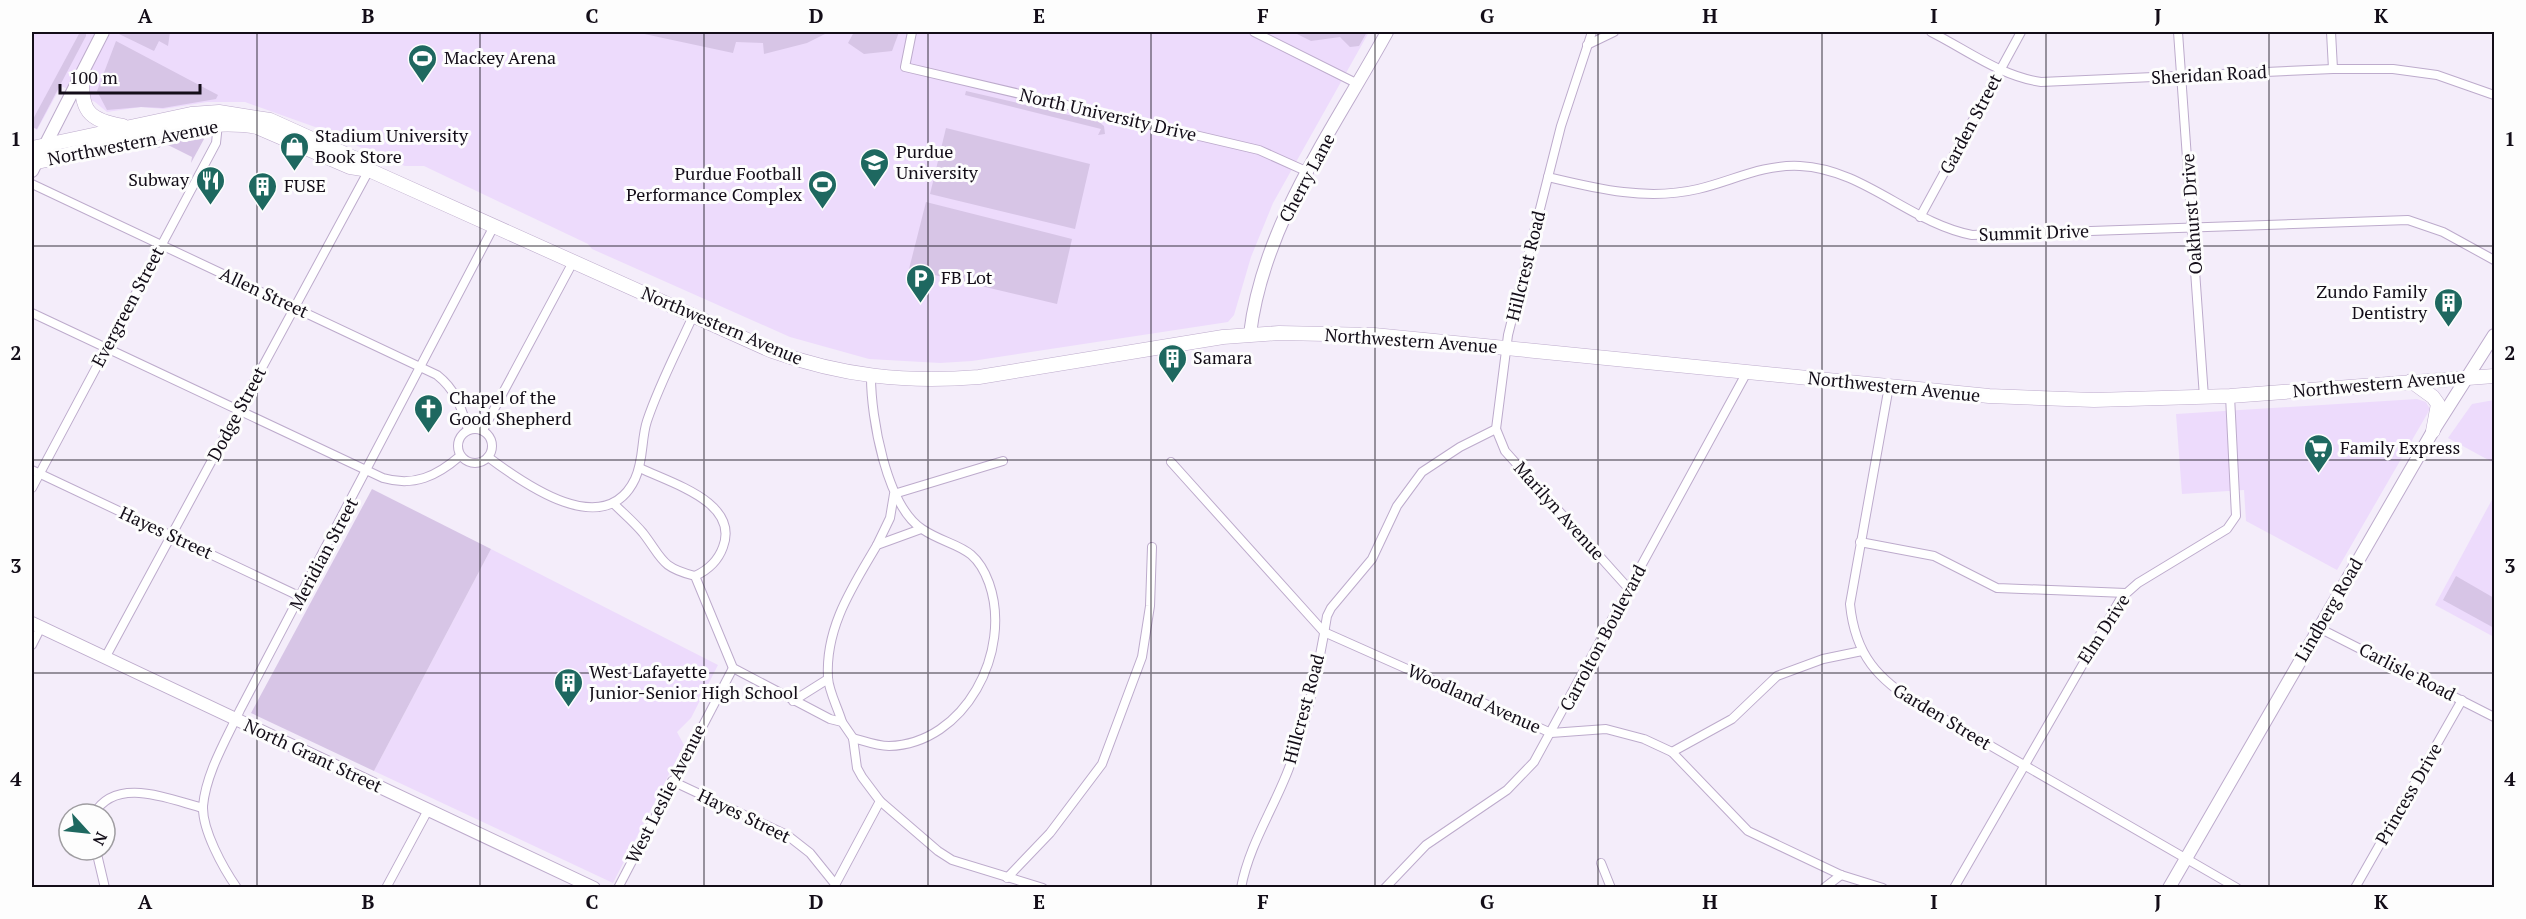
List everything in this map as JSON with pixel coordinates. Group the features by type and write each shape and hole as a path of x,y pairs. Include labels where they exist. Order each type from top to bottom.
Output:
{"main road":[{"path":"82,75 82,96 89,113 102,122 128,127"},
{"name":"Northwestern Avenue","path":"38,147 191,114 239,113 286,126 354,158 369,170 693,316 797,360 871,377 946,380 979,377 1250,334 1374,335 1989,396 2094,400 2230,396 2494,376"},
{"name":"Northwestern Avenue","path":"33,165 191,127 241,124 266,130 350,167 369,170"},
{"path":"2411,381 2433,397 2438,404 2433,431"}],"street":[{"path":"33,165 38,147 82,75 103,32"},
{"name":"North University Drive","path":"912,32 905,67 1258,150 1308,172"},
{"path":"1254,32 1358,84"},
{"name":"Cherry Lane","path":"1250,334 1264,268 1308,172 1387,32"},
{"name":"Hillcrest Road","path":"1241,888 1250,854 1295,748 1331,608 1372,559 1397,506 1422,472 1460,447 1497,429 1506,347 1548,177 1592,32"},
{"path":"1587,45 1614,32"},
{"name":"Sheridan Road","path":"1931,32 2000,70 2026,80 2041,82 2333,69 2422,72 2494,95"},
{"name":"Garden Street","path":"1920,217 2021,32"},
{"name":"Oakhurst Drive","path":"2178,32 2204,397"},
{"path":"2331,32 2333,69"},
{"name":"Evergreen Street","path":"32,488 36,472 216,142 218,124"},
{"name":"Summit Drive","path":"1548,177 1602,190 1662,194 1701,189 1756,170 1798,165 1836,171 1943,228 1972,235 2408,220 2443,232 2494,260"},
{"name":"Dodge Street","path":"105,658 369,170"},
{"name":"Allen Street","path":"32,184 420,367 450,385 460,403 468,429"},
{"name":"Meridian Street","path":"237,888 216,853 203,808 210,778 236,720 494,226"},
{"path":"483,430 573,262"},
{"path":"32,313 365,472 390,480 417,481 445,470 460,456"},
{"path":"488,457 523,482 569,503 584,508 599,508 613,503 627,492 640,468 649,415 693,316"},
{"name":"Lindberg Road","path":"2169,888 2433,431 2494,335"},
{"name":"Carrolton Boulevard","path":"1385,888 1426,845 1507,790 1534,762 1747,372"},
{"path":"853,738 888,746 918,739 935,732 955,718 970,700 980,684 991,652 993,607 990,586 983,569 971,552 921,529 902,508 894,494 877,423 871,393 871,377"},
{"name":"Garden Street","path":"1889,386 1850,604 1852,623 1862,651 1876,673 1898,692 2237,888"},
{"name":"Elm Drive","path":"1954,888 2115,607 2126,593 2227,528 2236,516 2230,396"},
{"path":"460,456 458,441 468,429 483,430 492,442 488,457"},
{"name":"Marilyn Avenue","path":"1497,429 1505,451 1629,589"},
{"path":"460,456 474,463 488,457"},
{"path":"894,494 1003,461"},
{"name":"Woodland Avenue","path":"1171,462 1324,632 1551,733 1606,729 1644,739 1672,752 1748,831 1841,875 1883,888"},
{"path":"613,503 642,533 661,561 677,571 695,576 705,572 721,552 726,540 723,519 716,508 705,500 640,468"},
{"name":"Hayes Street","path":"36,472 301,597"},
{"path":"894,494 890,518 838,615 831,635 828,679 842,722 853,738 857,768 880,801 943,856 1043,888"},
{"path":"877,545 921,529"},
{"path":"1860,542 1934,556 1997,588 2126,593"},
{"path":"1007,878 1050,833 1102,764 1142,657 1150,606 1152,547"},
{"path":"695,576 733,668 793,701 830,719 842,722"},
{"path":"32,645 36,625"},
{"name":"North Grant Street","path":"36,625 594,888"},
{"name":"Carlisle Road","path":"2319,628 2494,717"},
{"path":"1672,752 1732,719 1777,676 1823,660 1862,651"},
{"name":"West Leslie Avenue","path":"618,888 733,668"},
{"path":"793,701 828,679"},
{"name":"Princess Drive","path":"2355,888 2462,700"},
{"name":"Hayes Street","path":"672,781 788,836 810,854 834,886"},
{"path":"103,802 107,797 129,792 203,808"},
{"path":"834,886 880,801"},
{"path":"386,888 428,810"},
{"path":"99,862 105,888"},
{"path":"1601,863 1611,888"},
{"path":"1824,888 1841,875"}],"shaded area":[{"name":"Purdue University","path":"32,32 1369,32 1273,203 1251,257 1234,315 1228,322 972,361 940,363 869,359 790,337 592,249 588,244 424,166 405,166 376,155 329,132 245,102 207,102 163,109 141,107 107,112 95,102 61,86 37,130 32,127"},
{"path":"80,32 86,32 86,36 37,129 32,127 32,121"},
{"path":"120,32 170,32 168,46 159,41 154,51 119,34"},
{"path":"635,32 829,32 807,43 764,54 763,43 736,42 733,53"},
{"path":"854,32 899,32 892,51 864,54 848,43"},
{"path":"1293,32 1367,32 1359,46 1350,47 1340,37 1311,41"},
{"path":"116,41 218,95 216,99 163,108 107,110 97,91"},
{"path":"966,91 1099,122 1104,126 1105,134 1098,135 1101,129 965,95"},
{"path":"946,128 1090,164 1075,229 930,194"},
{"path":"201,133 204,139 191,163 192,157 164,143 159,148 147,145"},
{"path":"926,202 1072,239 1057,304 909,269"},
{"path":"2417,399 2426,402 2430,409 2337,570 2246,521 2244,490 2182,494 2176,414"},
{"path":"2494,400 2494,463 2448,438 2472,404"},
{"path":"372,489 491,549 374,771 251,713"},
{"path":"2494,496 2494,637 2435,605"},
{"path":"491,549 718,665 691,718 677,732 684,745 613,883 374,771"},
{"path":"2456,576 2494,598 2494,628 2443,600"}],"place":[{"name":"Mackey Arena","path":"423,84"},
{"name":"Stadium University Book Store","path":"294,172"},
{"name":"Purdue University","path":"875,188"},
{"name":"Subway","path":"210,206"},
{"name":"Purdue Football Performance Complex","path":"823,210"},
{"name":"FUSE","path":"263,212"},
{"name":"FB Lot","path":"920,304"},
{"name":"Zundo Family Dentistry","path":"2448,328"},
{"name":"Samara","path":"1172,384"},
{"name":"Chapel of the Good Shepherd","path":"428,434"},
{"name":"Family Express","path":"2319,474"},
{"name":"West Lafayette Junior-Senior High School","path":"568,708"}]}
